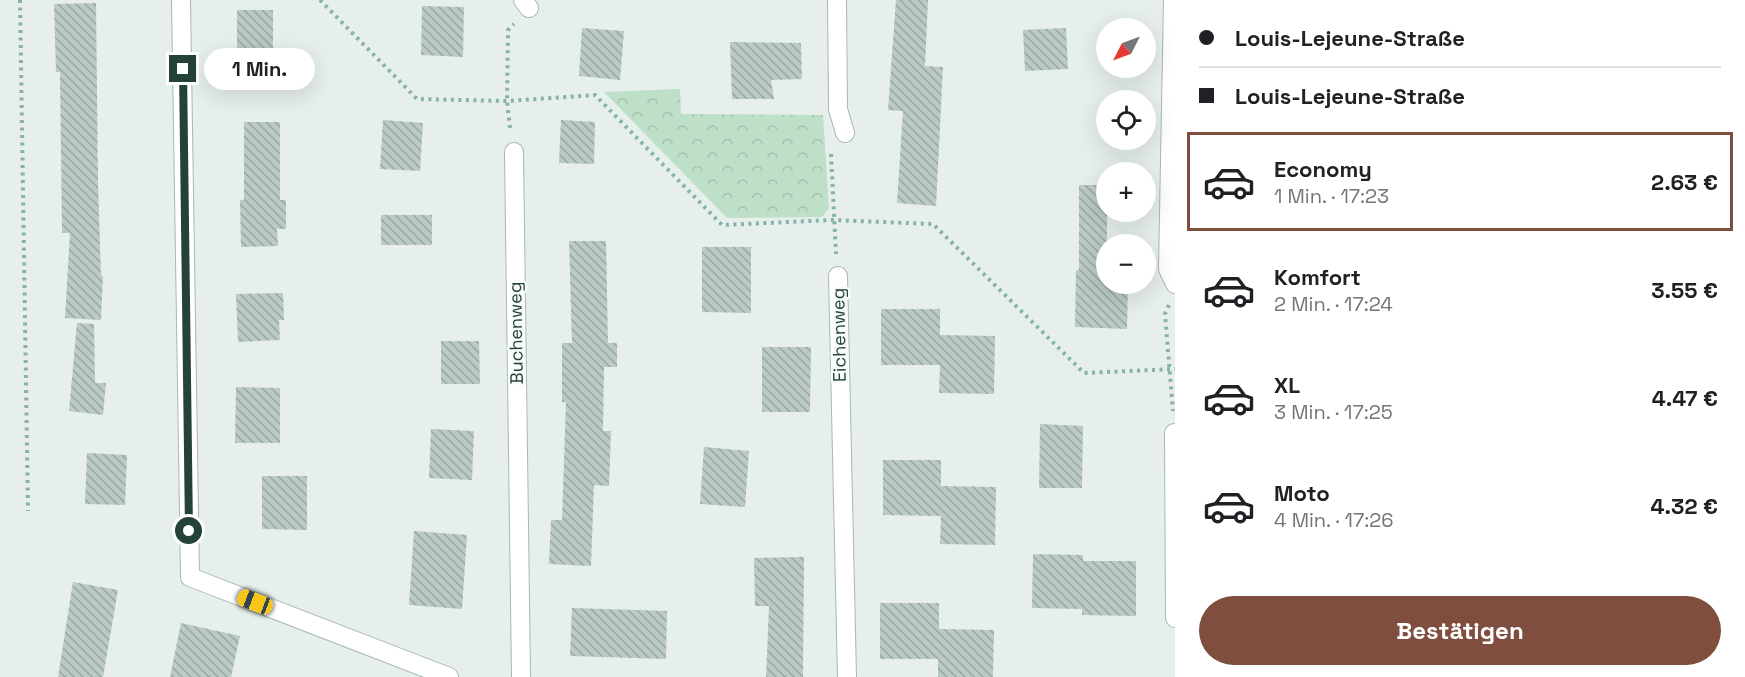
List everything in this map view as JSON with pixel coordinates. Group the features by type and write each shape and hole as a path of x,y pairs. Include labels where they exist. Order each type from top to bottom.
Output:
{"street":[{"path":"182,0 190,577 449,677"},
{"path":"837,0 838,109 845,133"},
{"path":"1173,0 1168,269 1174,291"},
{"name":"Buchenweg","path":"513,152 521,677"},
{"name":"Eichenweg","path":"838,276 847,677"},
{"path":"1174,433 1175,618"}],"path":[{"path":"20,0 28,511"},
{"path":"320,0 417,99 507,101 595,96 722,225 832,220 933,224 1084,373 1173,368"},
{"path":"513,152 507,101 508,30 526,4"},
{"name":"Eichenweg","path":"838,276 832,220 831,150 845,133"},
{"path":"1174,291 1165,314 1173,368 1174,433"}],"green space":[{"path":"680,89 681,114 823,115 829,208 822,217 727,218 604,92"}],"building":[{"path":"896,0 928,0 925,66 943,67 936,206 897,203 903,111 888,110"},
{"path":"96,3 98,182 101,275 103,276 101,320 65,318 70,233 62,233 60,72 56,72 54,4"},
{"path":"422,6 464,7 463,57 421,55"},
{"path":"237,10 273,10 273,57 237,57"},
{"path":"582,28 624,31 620,80 579,76"},
{"path":"1066,28 1068,69 1025,71 1023,30"},
{"path":"730,42 801,43 802,79 771,80 774,99 732,99"},
{"path":"383,120 423,123 420,171 380,169"},
{"path":"561,120 595,122 594,164 559,163"},
{"path":"244,122 280,122 280,200 286,200 286,229 277,229 278,246 241,247 240,200 244,200"},
{"path":"1079,185 1096,185 1096,222 1107,222 1107,234 1096,234 1096,294 1128,294 1127,329 1075,327 1076,270 1079,270"},
{"path":"381,215 432,215 432,245 381,245"},
{"path":"569,241 606,241 608,343 617,343 617,367 604,367 603,431 611,431 609,486 594,485 591,566 549,564 551,520 562,520 566,402 562,402 562,343 572,343"},
{"path":"702,247 751,247 751,313 702,312"},
{"path":"283,293 284,320 279,320 280,340 238,342 236,294"},
{"path":"881,309 940,309 940,335 995,336 994,394 939,393 940,365 881,365"},
{"path":"77,323 94,324 95,383 106,383 103,415 69,411"},
{"path":"441,341 479,341 480,384 441,384"},
{"path":"762,347 811,347 810,412 762,412"},
{"path":"236,387 280,388 280,443 235,443"},
{"path":"1040,424 1083,426 1082,488 1039,488"},
{"path":"431,429 474,431 472,480 429,478"},
{"path":"704,447 749,451 745,507 700,504"},
{"path":"87,453 127,455 125,505 85,504"},
{"path":"883,460 941,460 941,486 996,487 995,545 940,544 941,516 883,515"},
{"path":"262,476 307,476 307,530 262,529"},
{"path":"414,531 467,535 462,609 409,605"},
{"path":"1033,554 1083,555 1083,561 1136,561 1136,616 1082,615 1082,609 1032,608"},
{"path":"804,557 803,677 766,677 769,606 755,606 754,558"},
{"path":"73,582 118,590 103,677 58,677"},
{"path":"880,603 939,603 939,629 994,630 993,677 938,677 938,659 880,659"},
{"path":"572,608 667,611 666,659 570,656"},
{"path":"181,623 240,636 231,677 170,677"}],"route":[{"path":"183,69 189,531"}]}
